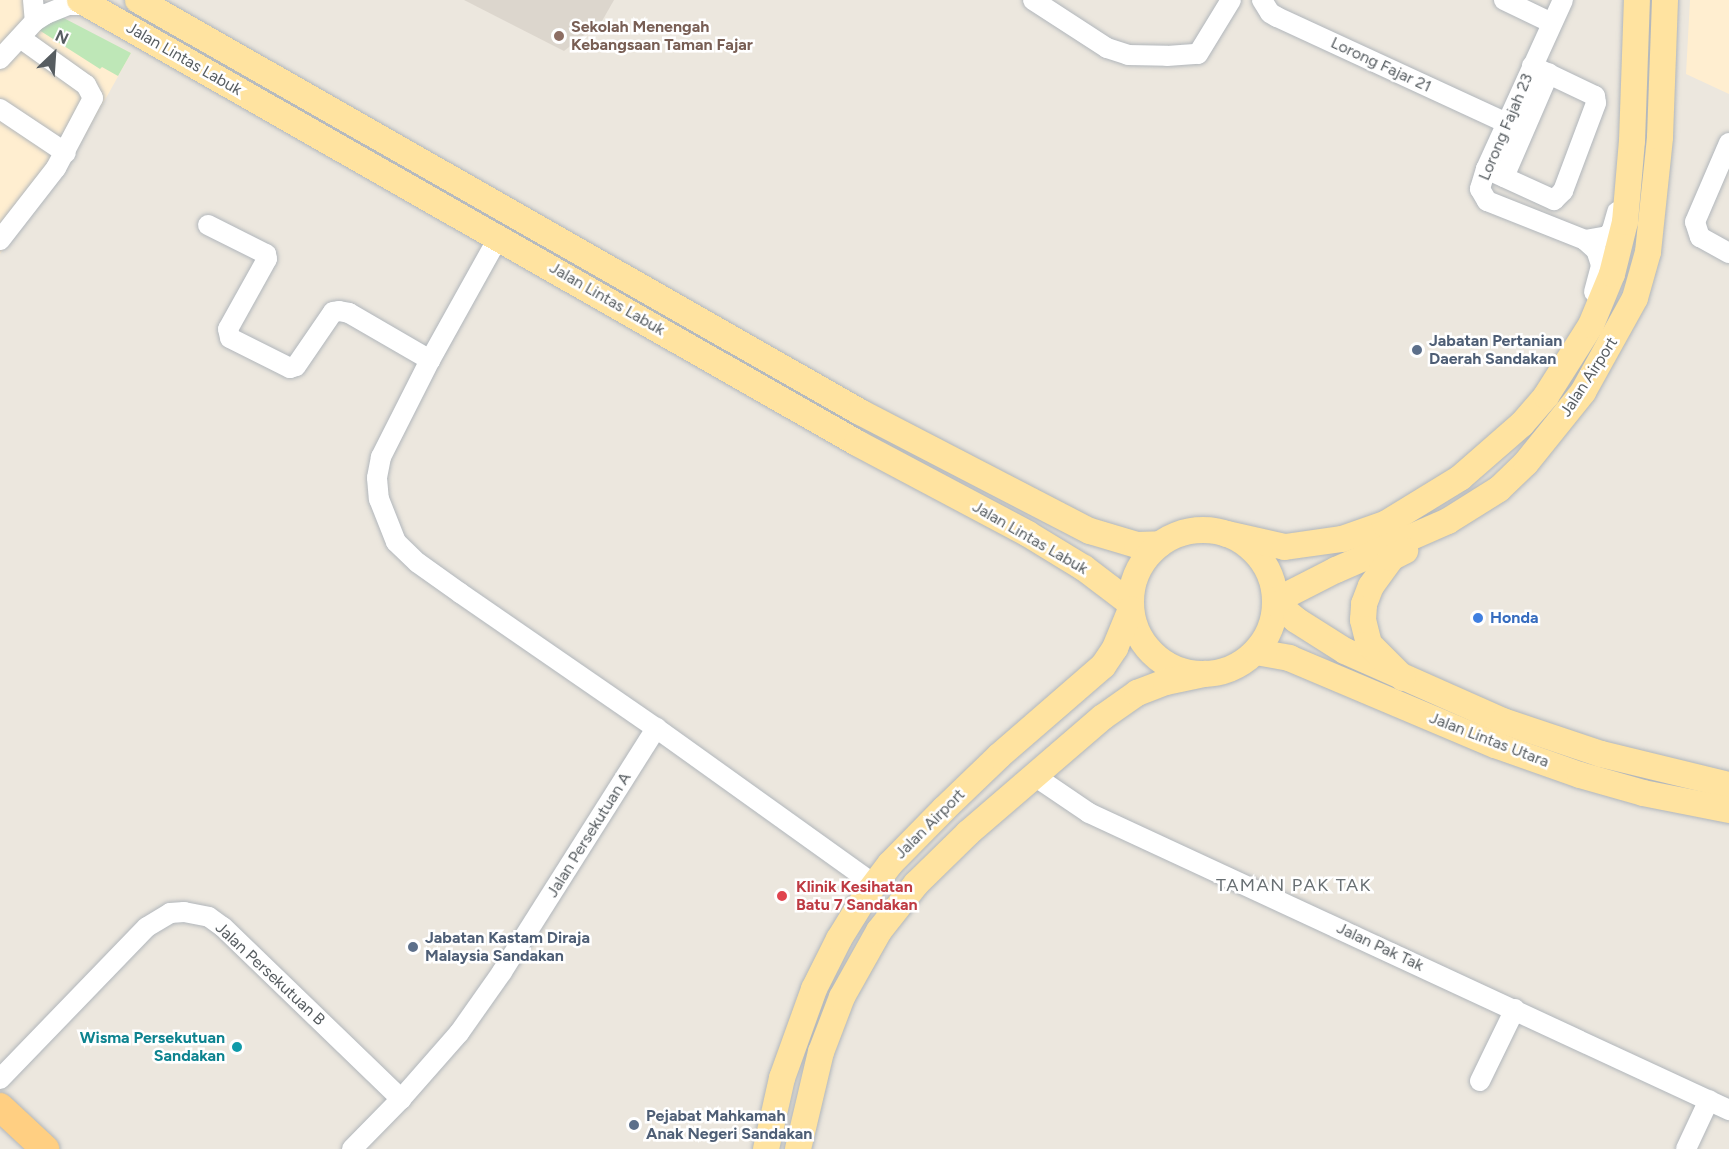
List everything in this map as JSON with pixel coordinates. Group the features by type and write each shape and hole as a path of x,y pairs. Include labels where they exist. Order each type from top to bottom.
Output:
{"highway":[{"path":"0,1107 45,1149"},
{"path":"0,1118 33,1149"}],"main road":[{"name":"Jalan Lintas Labuk","path":"138,0 860,412 1090,531 1137,545 1160,544"},
{"name":"Jalan Airport","path":"1227,534 1286,547 1342,539 1393,519 1460,478 1522,424 1546,396 1577,352 1591,325 1612,274 1625,222 1630,182 1637,0"},
{"name":"Jalan Airport","path":"1277,602 1336,570 1448,521 1499,489 1526,463 1582,392 1613,341 1635,298 1648,252 1656,189 1665,0"},
{"name":"Jalan Lintas Labuk","path":"86,3 857,443 1028,534 1084,568 1131,606"},
{"path":"1403,678 1369,644 1364,633 1364,604 1371,586 1391,558 1488,510 1559,444 1587,405 1611,361 1635,298"},
{"path":"1204,530 1227,534 1246,544 1261,559 1271,578 1277,602 1267,637 1256,652 1233,668 1205,674 1183,671 1164,662 1147,648 1136,630 1131,606 1135,578 1145,559 1160,544 1181,533 1204,530"},
{"name":"Jalan Lintas Utara","path":"1277,602 1317,634 1403,678 1503,721 1565,743 1729,785"},
{"name":"Jalan Airport","path":"766,1149 782,1078 814,989 839,939 874,884 898,856 983,771 1103,666 1115,648 1131,606"},
{"name":"Jalan Lintas Utara","path":"1256,652 1289,658 1496,745 1580,775 1643,793 1729,810"},
{"name":"Jalan Airport","path":"798,1149 812,1084 833,1019 879,931 933,865 1103,717 1137,693 1166,682 1205,674"}],"street":[{"path":"33,0 35,21"},
{"path":"1033,0 1076,29 1128,55 1198,54 1231,0"},
{"name":"Lorong Fajar 21","path":"1262,0 1269,13 1506,123"},
{"path":"1504,0 1552,23"},
{"name":"Lorong Fajah 23","path":"1563,0 1552,23 1540,70 1506,123 1495,173 1480,189 1487,201 1585,240"},
{"path":"0,59 35,21 56,8 86,3"},
{"path":"0,240 66,153 91,103 92,93 86,85 20,38"},
{"path":"1540,70 1587,90 1595,96 1596,104 1563,191 1554,200 1495,173 1540,70"},
{"path":"1585,240 1608,236 1617,218 1633,75"},
{"path":"0,109 66,153"},
{"path":"1729,143 1697,213 1695,230 1707,243 1729,253"},
{"path":"208,225 266,254 267,259 228,329 230,338 290,368 296,366 333,312 339,311 349,314 430,360"},
{"path":"498,238 388,441 377,477 379,499 396,542 418,562 460,593 656,728 874,884"},
{"path":"1489,454 1535,399 1570,342 1591,300 1601,274 1601,265 1596,250 1585,240"},
{"name":"Jalan Persekutuan A","path":"352,1149 401,1099 459,1033 502,972 656,728"},
{"name":"Jalan Pak Tak","path":"1036,777 1089,813 1729,1110"},
{"name":"Jalan Persekutuan B","path":"0,1079 147,927 170,913 184,912 209,917 223,927 401,1099"},
{"path":"1480,1081 1515,1009"},
{"path":"1686,1149 1709,1100"}],"shaded area":[{"path":"0,0 26,0 131,53 70,163 0,254"},
{"name":"Sekolah Menengah Kebangsaan Taman Fajar","path":"464,0 614,0 602,21 564,51"},
{"path":"1690,0 1729,0 1729,94 1686,74"}],"green space":[{"path":"54,13 131,53 118,76 102,67 100,69 39,30"}],"place":[{"name":"Sekolah Menengah Kebangsaan Taman Fajar","path":"559,36"},
{"name":"Jabatan Pertanian Daerah Sandakan","path":"1417,350"},
{"name":"Honda","path":"1478,618"},
{"name":"Klinik Kesihatan Batu 7 Sandakan","path":"782,896"},
{"name":"Jabatan Kastam Diraja Malaysia Sandakan","path":"413,947"},
{"name":"Wisma Persekutuan Sandakan","path":"237,1047"},
{"name":"Pejabat Mahkamah Anak Negeri Sandakan","path":"634,1125"}],"district":[{"name":"TAMAN PAK TAK","path":"1294,885"}]}
